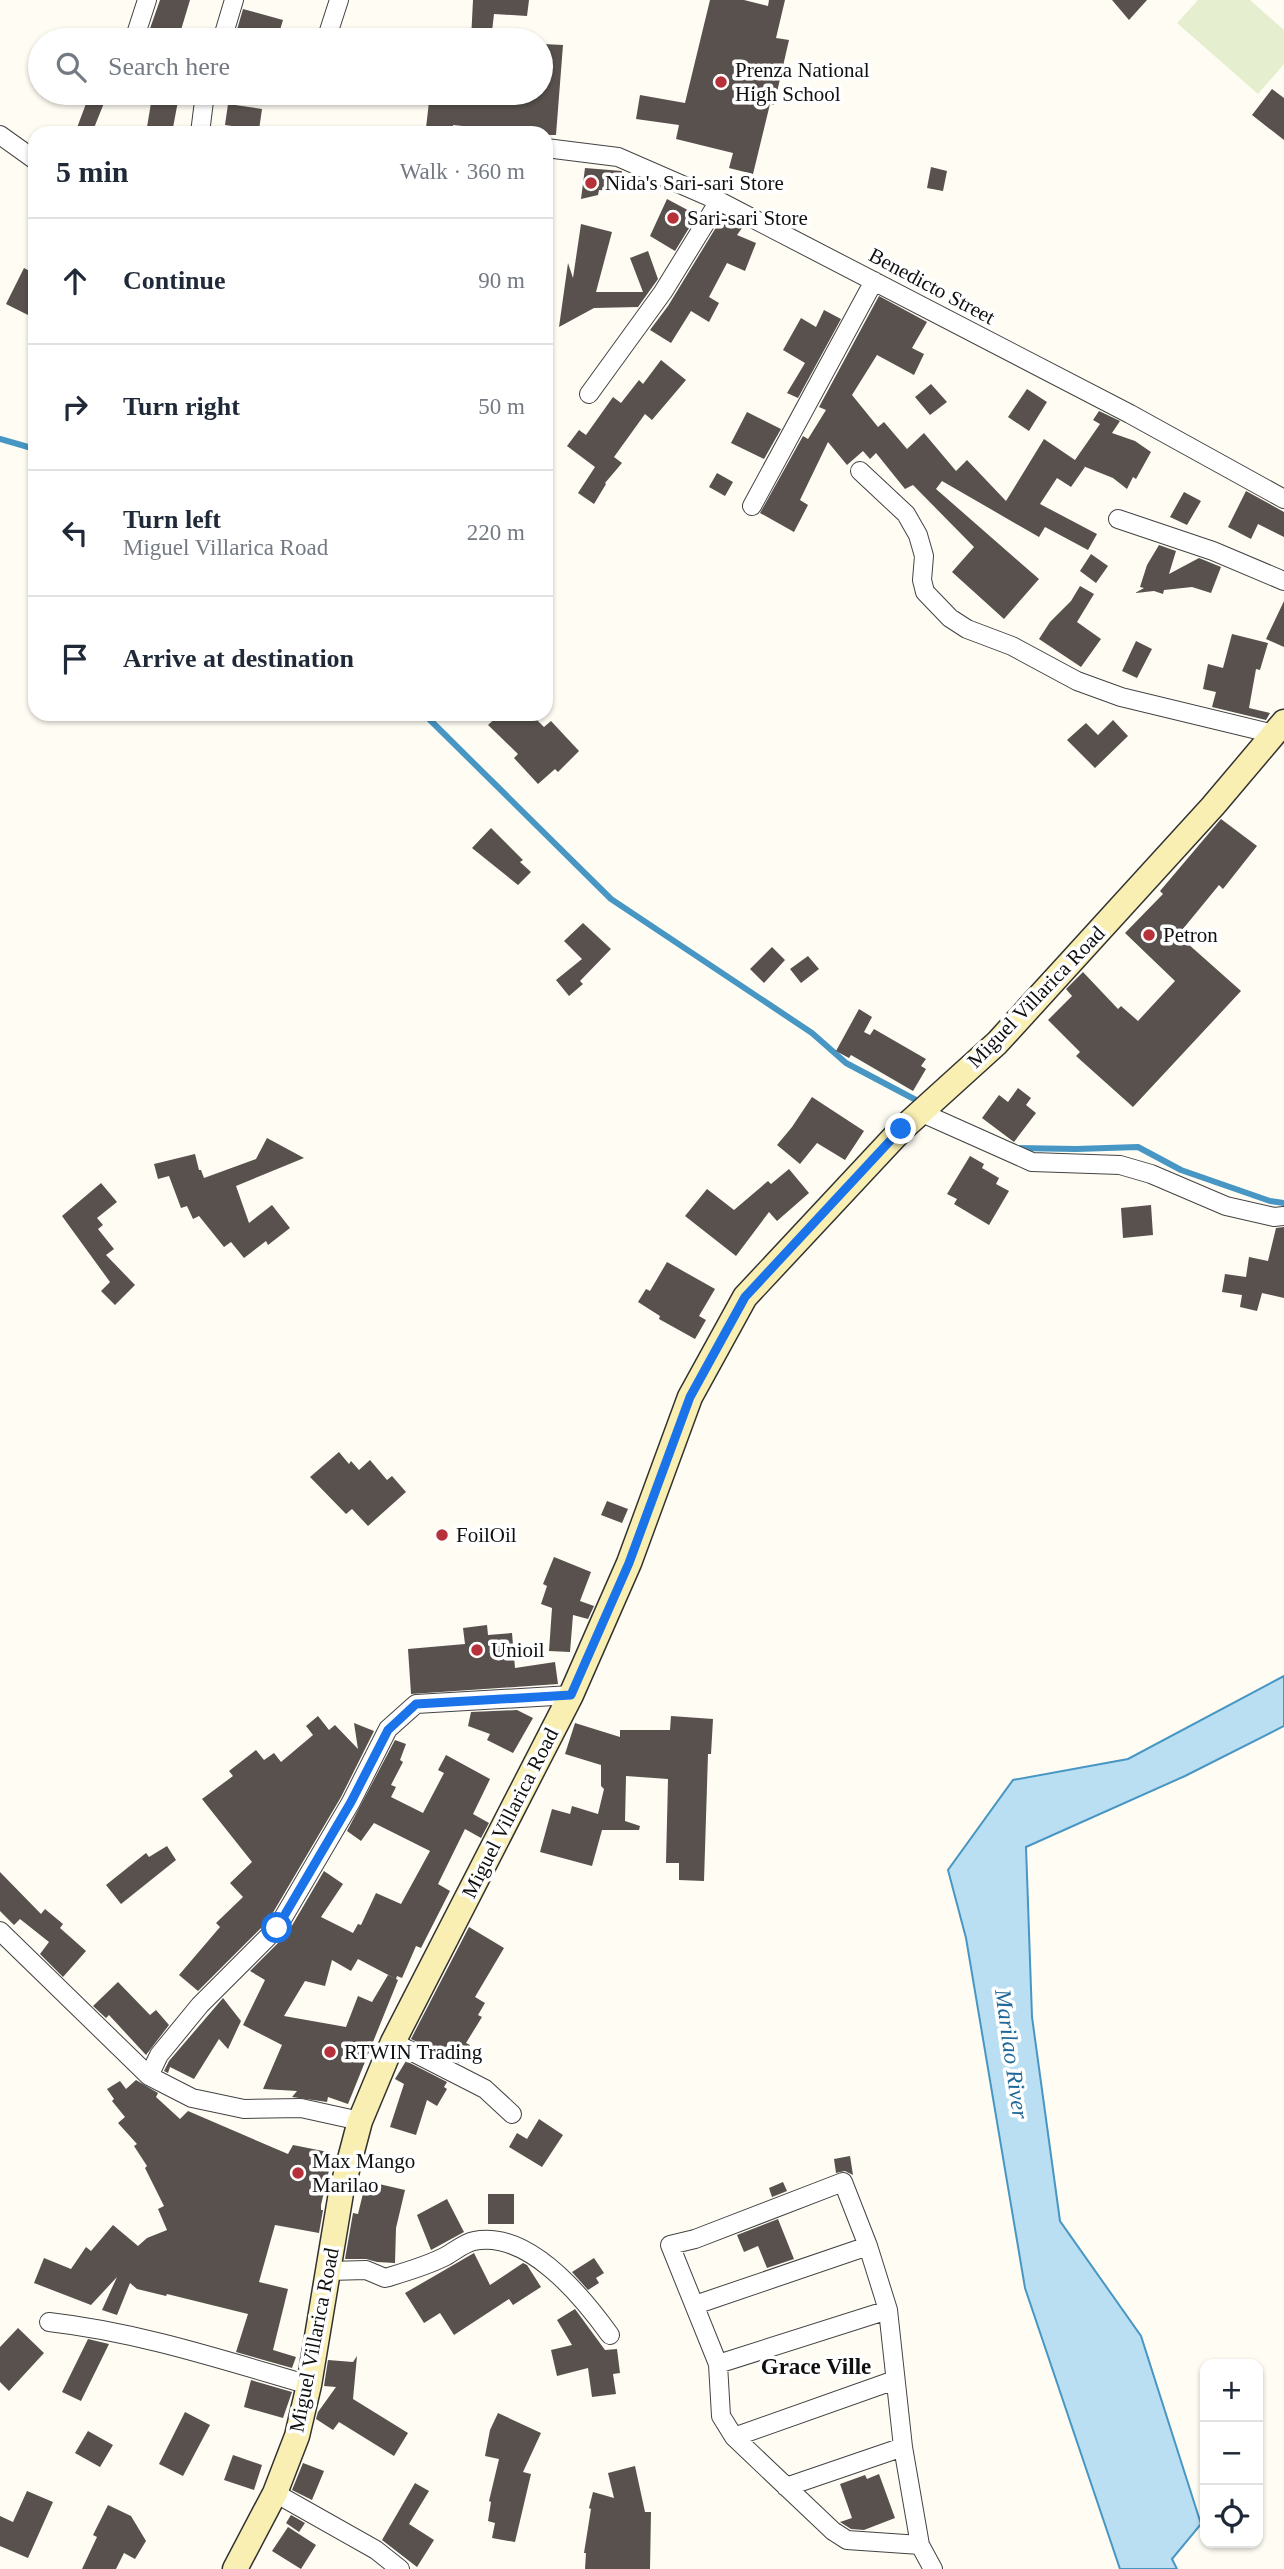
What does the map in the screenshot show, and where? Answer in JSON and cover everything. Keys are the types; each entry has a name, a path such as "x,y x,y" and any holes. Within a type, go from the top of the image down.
{"main road":[{"name":"Miguel Villarica Road","path":"235,2569 275,2493 297,2436 309,2385 341,2193 360,2121 393,2042 571,1695 629,1563 690,1397 745,1297 920,1112 998,1043 1138,890 1279,728"}],"street":[{"path":"138,28 147,0"},
{"path":"226,28 234,0"},
{"path":"330,28 339,0"},
{"path":"201,126 203,105"},
{"path":"0,135 28,155"},
{"name":"Benedicto Street","path":"553,149 618,157 719,201 1130,414 1284,499"},
{"path":"589,394 663,292 719,201"},
{"path":"752,506 874,281"},
{"path":"860,471 906,514 918,535 924,556 922,580 925,592 950,618 967,629 1012,646 1077,681 1121,697 1279,728"},
{"path":"1118,519 1213,551 1284,581"},
{"path":"920,1112 1032,1162 1120,1165 1151,1174 1226,1206 1274,1217 1284,1216"},
{"path":"149,2076 159,2055 200,2005 277,1928 338,1826 388,1730 397,1721 416,1704 571,1695"},
{"path":"0,1931 149,2076 192,2098 244,2109 301,2108 360,2121"},
{"path":"393,2042 485,2090 512,2114"},
{"path":"920,2545 847,2540 833,2531 734,2437 720,2416 718,2364 670,2245 695,2239 844,2182 888,2311 903,2447 920,2545 933,2569"},
{"path":"329,2272 366,2270 385,2278 444,2257 472,2241 490,2239 508,2243 531,2255 557,2274 577,2293 610,2334"},
{"path":"695,2305 868,2246"},
{"path":"718,2364 888,2311"},
{"path":"49,2322 100,2328 181,2347 309,2385"},
{"path":"734,2437 895,2380"},
{"path":"786,2487 903,2447"},
{"path":"275,2493 376,2550 400,2569"}],"green space":[{"path":"1198,0 1250,0 1284,30 1284,64 1258,94 1177,23"}],"water":[{"name":"Marilao River","path":"1284,1676 1284,1726 1185,1776 1026,1847 1032,2017 1060,2221 1141,2336 1200,2521 1200,2525 1172,2559 1177,2569 1120,2569 1025,2288 966,1938 948,1870 1013,1780 1128,1759"}],"building":[{"path":"160,0 190,0 182,28 150,28"},
{"path":"473,0 529,0 527,16 494,14 492,28 472,28"},
{"path":"710,0 744,0 768,6 769,0 785,0 776,38 789,40 774,105 770,104 753,174 729,168 733,153 676,139 679,125 636,119 640,95 685,103"},
{"path":"1112,0 1147,0 1129,20"},
{"path":"243,9 283,20 281,28 237,28"},
{"path":"553,44 563,45 556,135 553,135 553,126 426,126 429,105 553,105"},
{"path":"1272,89 1284,98 1284,140 1252,115"},
{"path":"86,105 103,105 95,126 78,126"},
{"path":"151,105 177,105 173,126 147,126"},
{"path":"228,105 262,109 260,126 225,125"},
{"path":"931,167 947,171 943,191 927,188"},
{"path":"585,168 622,171 620,192 599,190 598,195 581,199"},
{"path":"667,199 697,215 675,251 650,236"},
{"path":"723,216 742,228 737,235 756,243 745,271 727,263 709,297 719,303 709,322 691,311 671,343 650,330 668,306"},
{"path":"581,224 612,232 596,292 643,292 630,258 648,251 658,279 638,307 594,308 559,327 568,263 573,278"},
{"path":"24,268 28,270 28,315 6,304"},
{"path":"879,296 927,322 912,348 924,354 914,375 877,355 852,395 878,427 884,422 907,449 924,433 956,471 967,460 1006,501 1044,439 1075,460 1100,424 1093,420 1099,411 1120,421 1112,433 1135,441 1151,452 1136,479 1133,477 1127,489 1113,478 1083,466 1085,467 1071,487 1057,478 1040,504 1097,534 1088,550 1045,527 1039,537 942,481 936,489 1039,579 1004,619 952,572 974,547 913,485 905,489 876,453 870,459 863,451 847,465 828,442 800,500 808,505 794,532 760,513 803,436 808,439 826,410 819,407"},
{"path":"824,310 841,319 798,398 787,393 805,363 783,350 801,318 816,327"},
{"path":"661,360 686,380 652,420 645,414 614,457 622,463 605,483 594,504 578,493 595,467 567,446 579,430 586,435 613,397 621,403 639,380 643,384"},
{"path":"931,384 947,402 930,415 915,397"},
{"path":"1027,389 1047,402 1029,431 1008,417"},
{"path":"747,412 781,429 764,459 731,443"},
{"path":"717,473 733,482 725,496 709,487"},
{"path":"1246,491 1284,512 1284,537 1258,524 1251,539 1228,527"},
{"path":"1184,492 1201,501 1187,525 1170,517"},
{"path":"1159,545 1176,551 1169,574 1199,558 1221,567 1211,593 1192,587 1164,590 1163,594 1154,591 1135,593 1144,588 1140,587 1147,565"},
{"path":"1091,554 1108,566 1096,583 1080,571"},
{"path":"1080,586 1094,594 1077,622 1101,639 1081,667 1039,639"},
{"path":"1284,601 1284,647 1266,639"},
{"path":"1232,634 1268,643 1260,670 1256,669 1249,708 1270,713 1266,720 1212,707 1216,692 1203,689 1208,664 1223,668"},
{"path":"1136,641 1152,649 1137,678 1122,671"},
{"path":"1113,720 1128,736 1095,768 1067,740 1086,723 1098,735"},
{"path":"492,721 538,721 544,727 551,721 579,751 558,772 555,769 538,784 514,758 518,754 488,725"},
{"path":"1221,819 1257,846 1223,889 1219,885 1178,935 1241,991 1133,1107 1076,1056 1080,1052 1048,1020 1072,996 1066,989 1083,972 1118,1009 1121,1006 1138,1021 1175,981 1125,933 1163,894 1160,891"},
{"path":"491,828 523,860 520,862 531,872 518,885 472,848"},
{"path":"583,923 611,949 580,981 583,984 569,996 556,980 582,959 564,941"},
{"path":"772,947 785,960 764,983 750,969"},
{"path":"808,956 819,969 801,983 790,969"},
{"path":"859,1009 872,1017 864,1032 870,1035 874,1029 926,1059 921,1066 926,1069 913,1091 851,1055 849,1058 836,1051"},
{"path":"1018,1088 1031,1098 1026,1105 1036,1113 1014,1142 982,1118 999,1095 1008,1102"},
{"path":"812,1097 864,1131 845,1160 817,1143 800,1164 777,1145"},
{"path":"267,1138 304,1158 236,1186 249,1223 272,1205 290,1228 268,1245 266,1241 244,1258 231,1242 224,1247 199,1216 193,1219 187,1206 181,1208 169,1176 158,1179 154,1164 195,1154 204,1178 256,1159"},
{"path":"970,1156 984,1164 982,1168 999,1178 996,1184 1009,1191 989,1225 954,1204 957,1199 947,1194"},
{"path":"789,1169 809,1193 777,1221 769,1212 736,1256 685,1216 707,1189 734,1210 768,1181 771,1184"},
{"path":"101,1183 117,1202 97,1218 103,1225 98,1229 114,1249 106,1255 135,1285 115,1305 101,1291 110,1282 62,1216"},
{"path":"1151,1205 1153,1235 1123,1238 1121,1208"},
{"path":"1284,1227 1284,1298 1262,1293 1257,1311 1240,1307 1242,1295 1222,1292 1225,1274 1246,1277 1249,1257 1268,1261 1276,1228"},
{"path":"667,1262 715,1289 699,1316 706,1320 695,1339 659,1319 660,1316 638,1302 646,1289 650,1291"},
{"path":"339,1452 349,1464 351,1461 359,1470 370,1460 387,1480 392,1476 406,1492 368,1526 352,1509 346,1514 310,1477"},
{"path":"607,1501 628,1509 622,1523 601,1515"},
{"path":"554,1557 591,1572 580,1601 594,1606 588,1619 573,1615 570,1652 549,1651 552,1608 541,1604 547,1586 543,1584"},
{"path":"487,1625 488,1635 512,1633 515,1668 555,1662 558,1684 411,1694 408,1649 465,1644 463,1628"},
{"path":"517,1710 533,1718 513,1753 487,1740 490,1734 468,1726 471,1712"},
{"path":"318,1716 329,1730 335,1725 358,1749 354,1723 374,1731 341,1797 268,1921 198,1991 179,1975 220,1927 216,1923 243,1897 230,1883 252,1862 202,1799 233,1776 229,1771 256,1750 264,1760 274,1753 281,1762 313,1735 306,1726"},
{"path":"671,1716 713,1719 711,1754 708,1754 704,1881 679,1880 679,1863 666,1863 668,1779 626,1776 625,1821 640,1826 639,1830 602,1830 592,1866 540,1852 552,1809 570,1814 572,1806 598,1814 604,1789 601,1786 601,1765 565,1754 575,1723 620,1737 620,1730 670,1730"},
{"path":"395,1740 406,1744 400,1760 403,1762 391,1785 396,1787 391,1797 423,1813 444,1773 438,1770 446,1755 490,1779 473,1814 489,1823 481,1838 465,1829 438,1884 450,1891 421,1948 416,1946 402,1978 397,1976 398,1980 348,2104 328,2097 327,2102 292,2097 297,2091 263,2089 282,2045 243,2025 265,1980 250,1971 287,1934 324,1871 343,1884 321,1917 353,1933 358,1924 361,1925 376,1893 401,1904 430,1851 374,1823 361,1841 347,1831","holes":["358,1959 396,1979 388,1975 372,2002 358,1996 346,2027 284,2016 305,1981 325,1986 332,1960 351,1971"]},
{"path":"167,1846 176,1860 121,1904 106,1885 146,1853 149,1857"},
{"path":"0,1872 41,1914 45,1909 63,1924 60,1928 86,1951 63,1977 40,1954 49,1942 20,1919 14,1925 0,1911"},
{"path":"469,1927 504,1948 475,1997 485,2003 478,2015 482,2017 466,2043 470,2045 459,2063 411,2039"},
{"path":"118,1982 150,2015 156,2010 169,2025 146,2055 109,2015 106,2018 93,2006"},
{"path":"223,1998 241,2021 228,2049 219,2039 194,2079 170,2067 168,2073 164,2071 169,2061"},
{"path":"406,2061 447,2082 444,2087 447,2089 437,2106 427,2100 416,2135 390,2127 404,2084 395,2079"},
{"path":"136,2080 158,2093 156,2097 180,2119 188,2111 288,2154 293,2145 333,2153 321,2205 323,2210 319,2233 275,2225 259,2282 288,2289 273,2350 296,2357 292,2368 236,2352 248,2314 137,2289 130,2283 117,2315 102,2310 117,2277 91,2305 34,2283 44,2258 71,2269 86,2247 91,2251 113,2225 138,2246 147,2238 167,2230 158,2209 164,2206 145,2168 147,2166 134,2146 137,2144 118,2123 125,2117 112,2101 114,2099 107,2089 120,2081 126,2089"},
{"path":"539,2119 563,2135 542,2167 509,2147 517,2133 527,2139"},
{"path":"850,2156 853,2175 845,2171 836,2173 834,2159"},
{"path":"366,2181 405,2190 396,2228 395,2263 345,2259 353,2213 358,2214"},
{"path":"783,2182 787,2191 772,2197 769,2188"},
{"path":"488,2194 514,2194 514,2224 488,2224"},
{"path":"447,2199 464,2232 431,2250 417,2215"},
{"path":"778,2219 794,2259 767,2268 758,2246 744,2252 737,2235"},
{"path":"474,2253 490,2285 523,2263 541,2287 513,2305 509,2299 454,2335 440,2313 424,2323 405,2293"},
{"path":"594,2258 604,2273 596,2278 599,2283 588,2290 572,2272"},
{"path":"575,2309 605,2350 617,2349 620,2373 613,2374 616,2394 592,2397 588,2368 557,2376 551,2350 572,2345 557,2320"},
{"path":"18,2328 44,2353 9,2391 0,2382 0,2347"},
{"path":"88,2339 109,2344 81,2401 62,2392"},
{"path":"357,2356 353,2399 408,2433 394,2456 339,2422 333,2430 316,2419 336,2387 324,2386 328,2360 353,2362"},
{"path":"251,2380 292,2392 283,2418 244,2407"},
{"path":"185,2412 210,2425 183,2476 159,2464"},
{"path":"498,2413 541,2433 523,2472 531,2474 515,2542 492,2538 495,2523 488,2521 489,2501 499,2459 485,2456 490,2430"},
{"path":"88,2431 113,2445 100,2467 75,2453"},
{"path":"233,2455 262,2465 254,2490 224,2480"},
{"path":"303,2463 324,2471 312,2500 292,2490"},
{"path":"635,2466 645,2512 651,2512 650,2569 585,2569 584,2553 593,2492 614,2498 608,2473"},
{"path":"879,2474 895,2518 864,2530 851,2529 840,2522 852,2518 840,2484 865,2475 867,2479"},
{"path":"415,2483 429,2491 409,2524 434,2540 417,2567 382,2540"},
{"path":"27,2491 53,2502 28,2558 0,2546 0,2516 13,2522"},
{"path":"108,2505 131,2516 146,2541 135,2559 124,2553 116,2569 82,2569 97,2537 93,2535"},
{"path":"291,2515 305,2523 299,2532 286,2523"},
{"path":"288,2527 316,2545 301,2569 272,2551"}],"waterway":[{"path":"0,439 28,447"},
{"path":"431,721 611,899 812,1033 846,1063 916,1100"},
{"path":"1014,1148 1138,1147 1181,1170 1270,1201 1284,1203"}],"place":[{"name":"Prenza National High School","path":"721,82"},
{"name":"Nida's Sari-sari Store","path":"591,183"},
{"name":"Sari-sari Store","path":"673,218"},
{"name":"Petron","path":"1149,935"},
{"name":"FoilOil","path":"442,1535"},
{"name":"Unioil","path":"477,1650"},
{"name":"RTWIN Trading","path":"330,2052"},
{"name":"Max Mango Marilao","path":"298,2173"}],"district":[{"name":"Grace Ville","path":"816,2366"}],"route":[{"path":"277,1928 351,1802 388,1730 416,1704 571,1695 629,1563 690,1397 745,1297 901,1129"}]}
